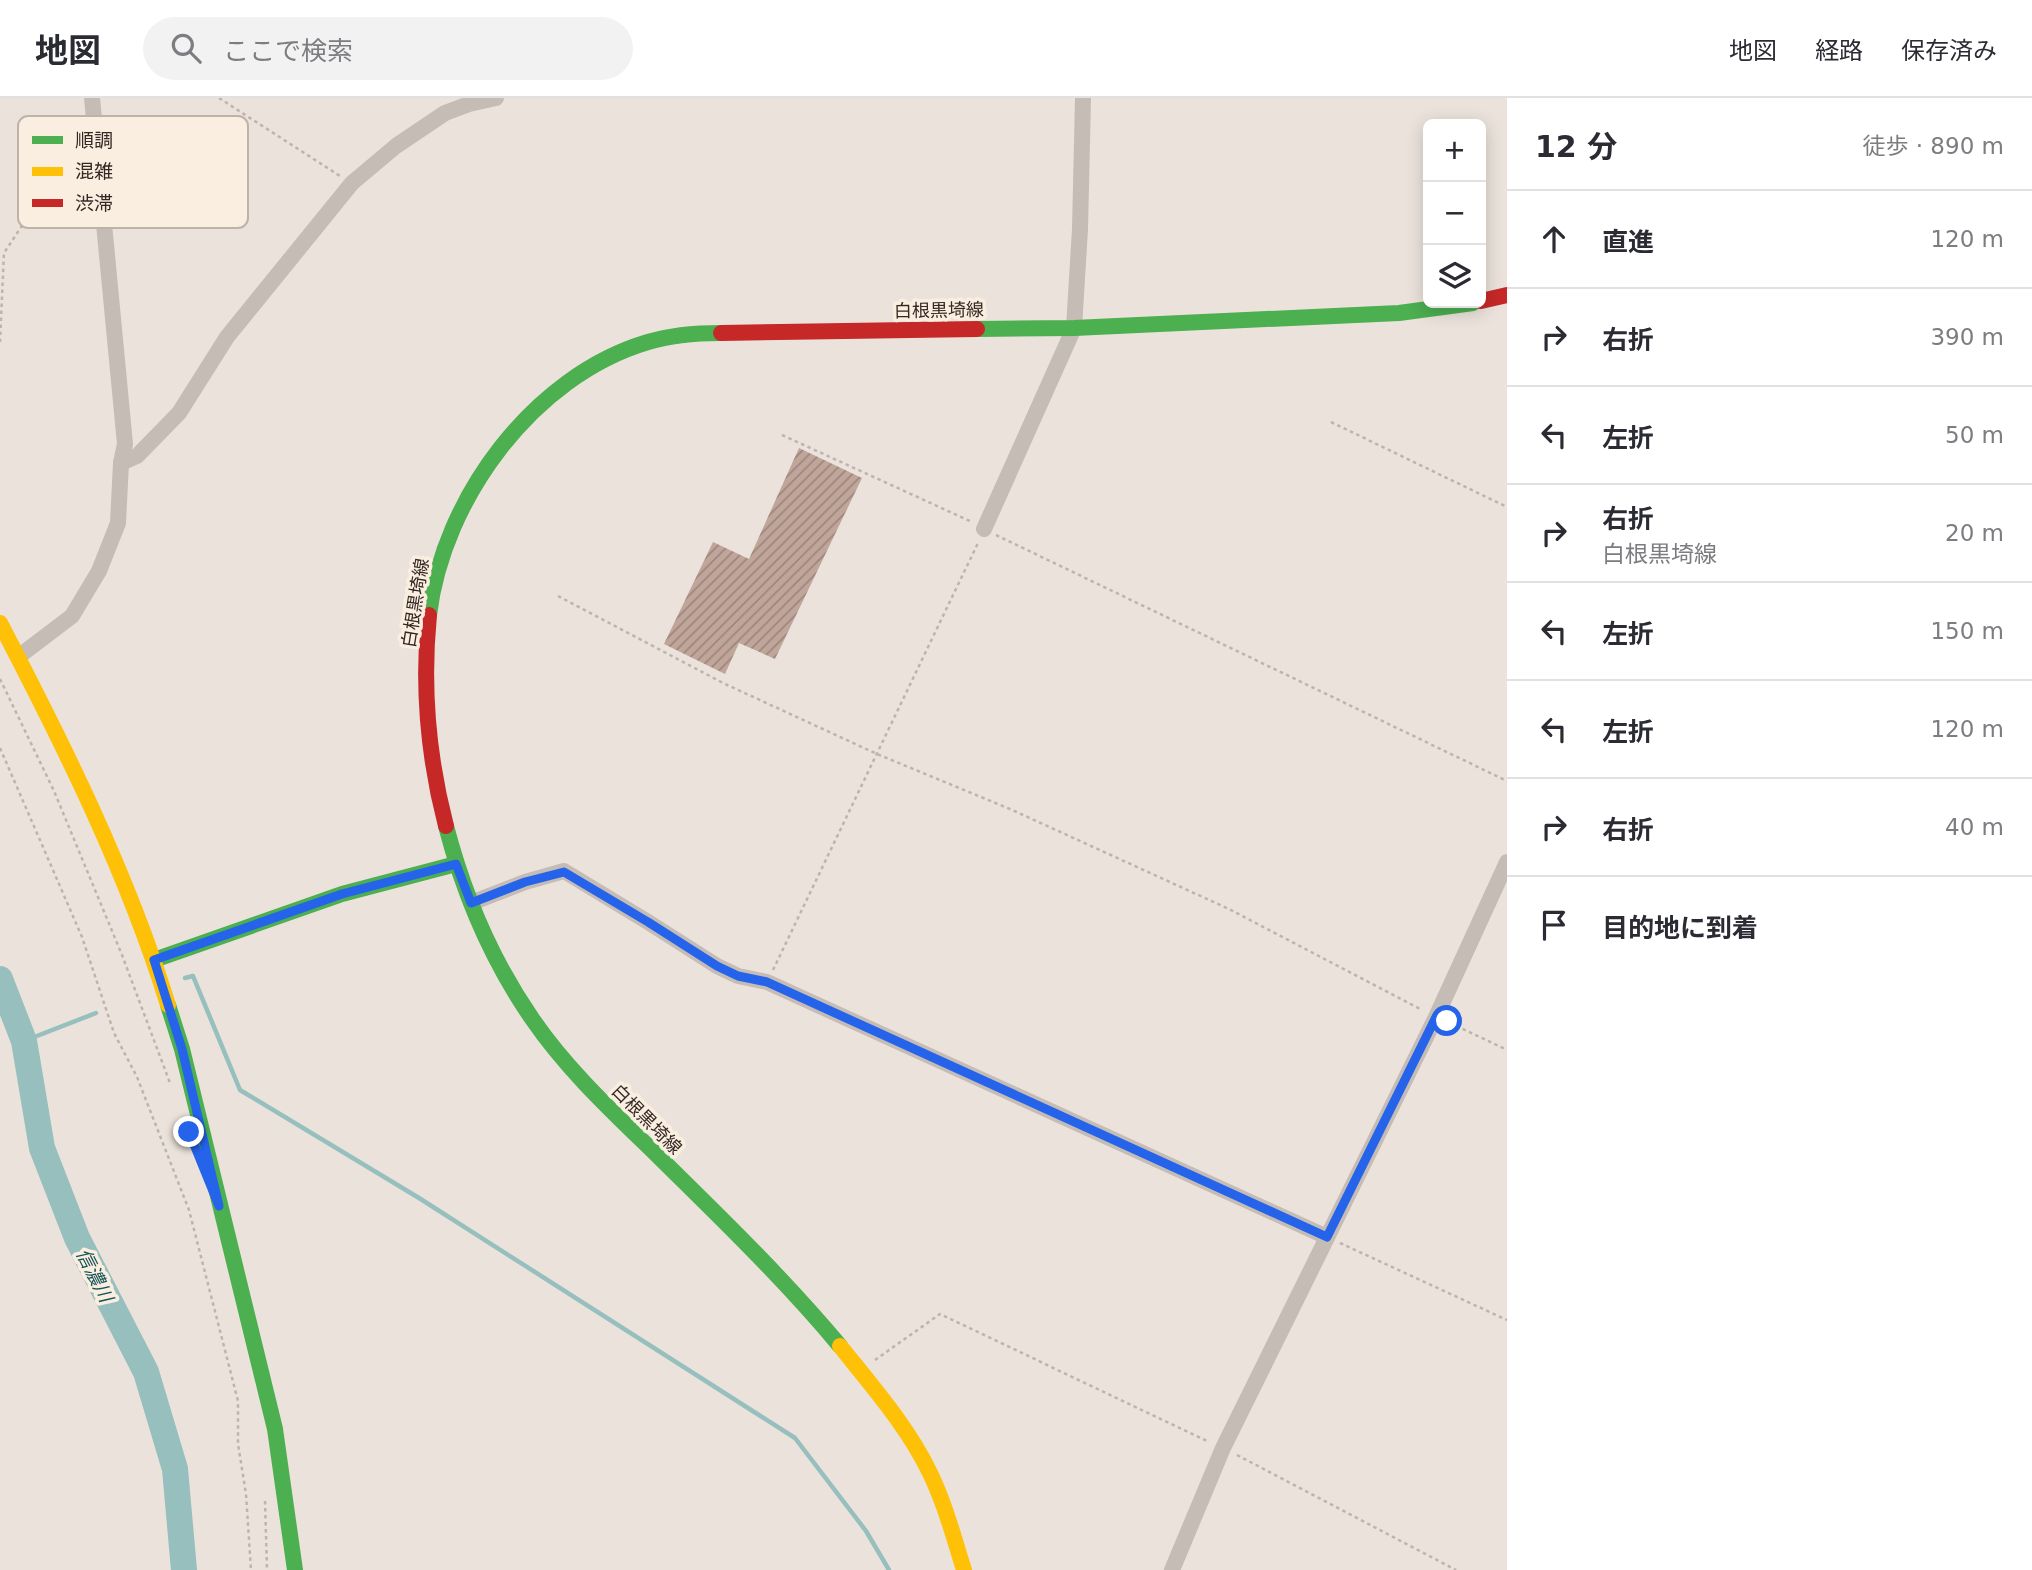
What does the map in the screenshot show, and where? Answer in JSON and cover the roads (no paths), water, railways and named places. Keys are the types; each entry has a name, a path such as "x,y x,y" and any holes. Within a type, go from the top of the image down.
{"main road":[{"path":"1486,300 1507,295"},
{"name":"白根黒埼線","path":"964,1570 938,1491 921,1455 861,1370 811,1312 566,1062 534,1021 490,947 456,864 431,758 425,669 435,579 445,544 482,472 505,441 534,411 567,384 602,361 637,346 673,336 708,332 1074,328 1399,313 1436,308"},
{"path":"0,623 102,830 154,960 182,1049 275,1429 295,1570"},
{"path":"154,960 342,894 456,864"}],"street":[{"path":"92,98 94,116"},
{"path":"121,463 137,456 179,413 227,337 352,183 396,146 445,113 496,98"},
{"path":"984,529 1074,328 1080,229 1083,98"},
{"path":"18,657 72,616 99,571 118,523 121,463 125,444 105,228"},
{"path":"1172,1570 1223,1448 1436,1017 1507,862"},
{"path":"471,903 525,882 564,872 717,966 738,976 767,982 1327,1237"}],"waterway":[{"path":"185,978 193,976 240,1090 419,1198 795,1438 866,1531 889,1570"},
{"name":"信濃川","path":"0,979 24,1041 42,1148 77,1238 146,1372 175,1469 184,1570"},
{"path":"24,1041 96,1013"}]}
